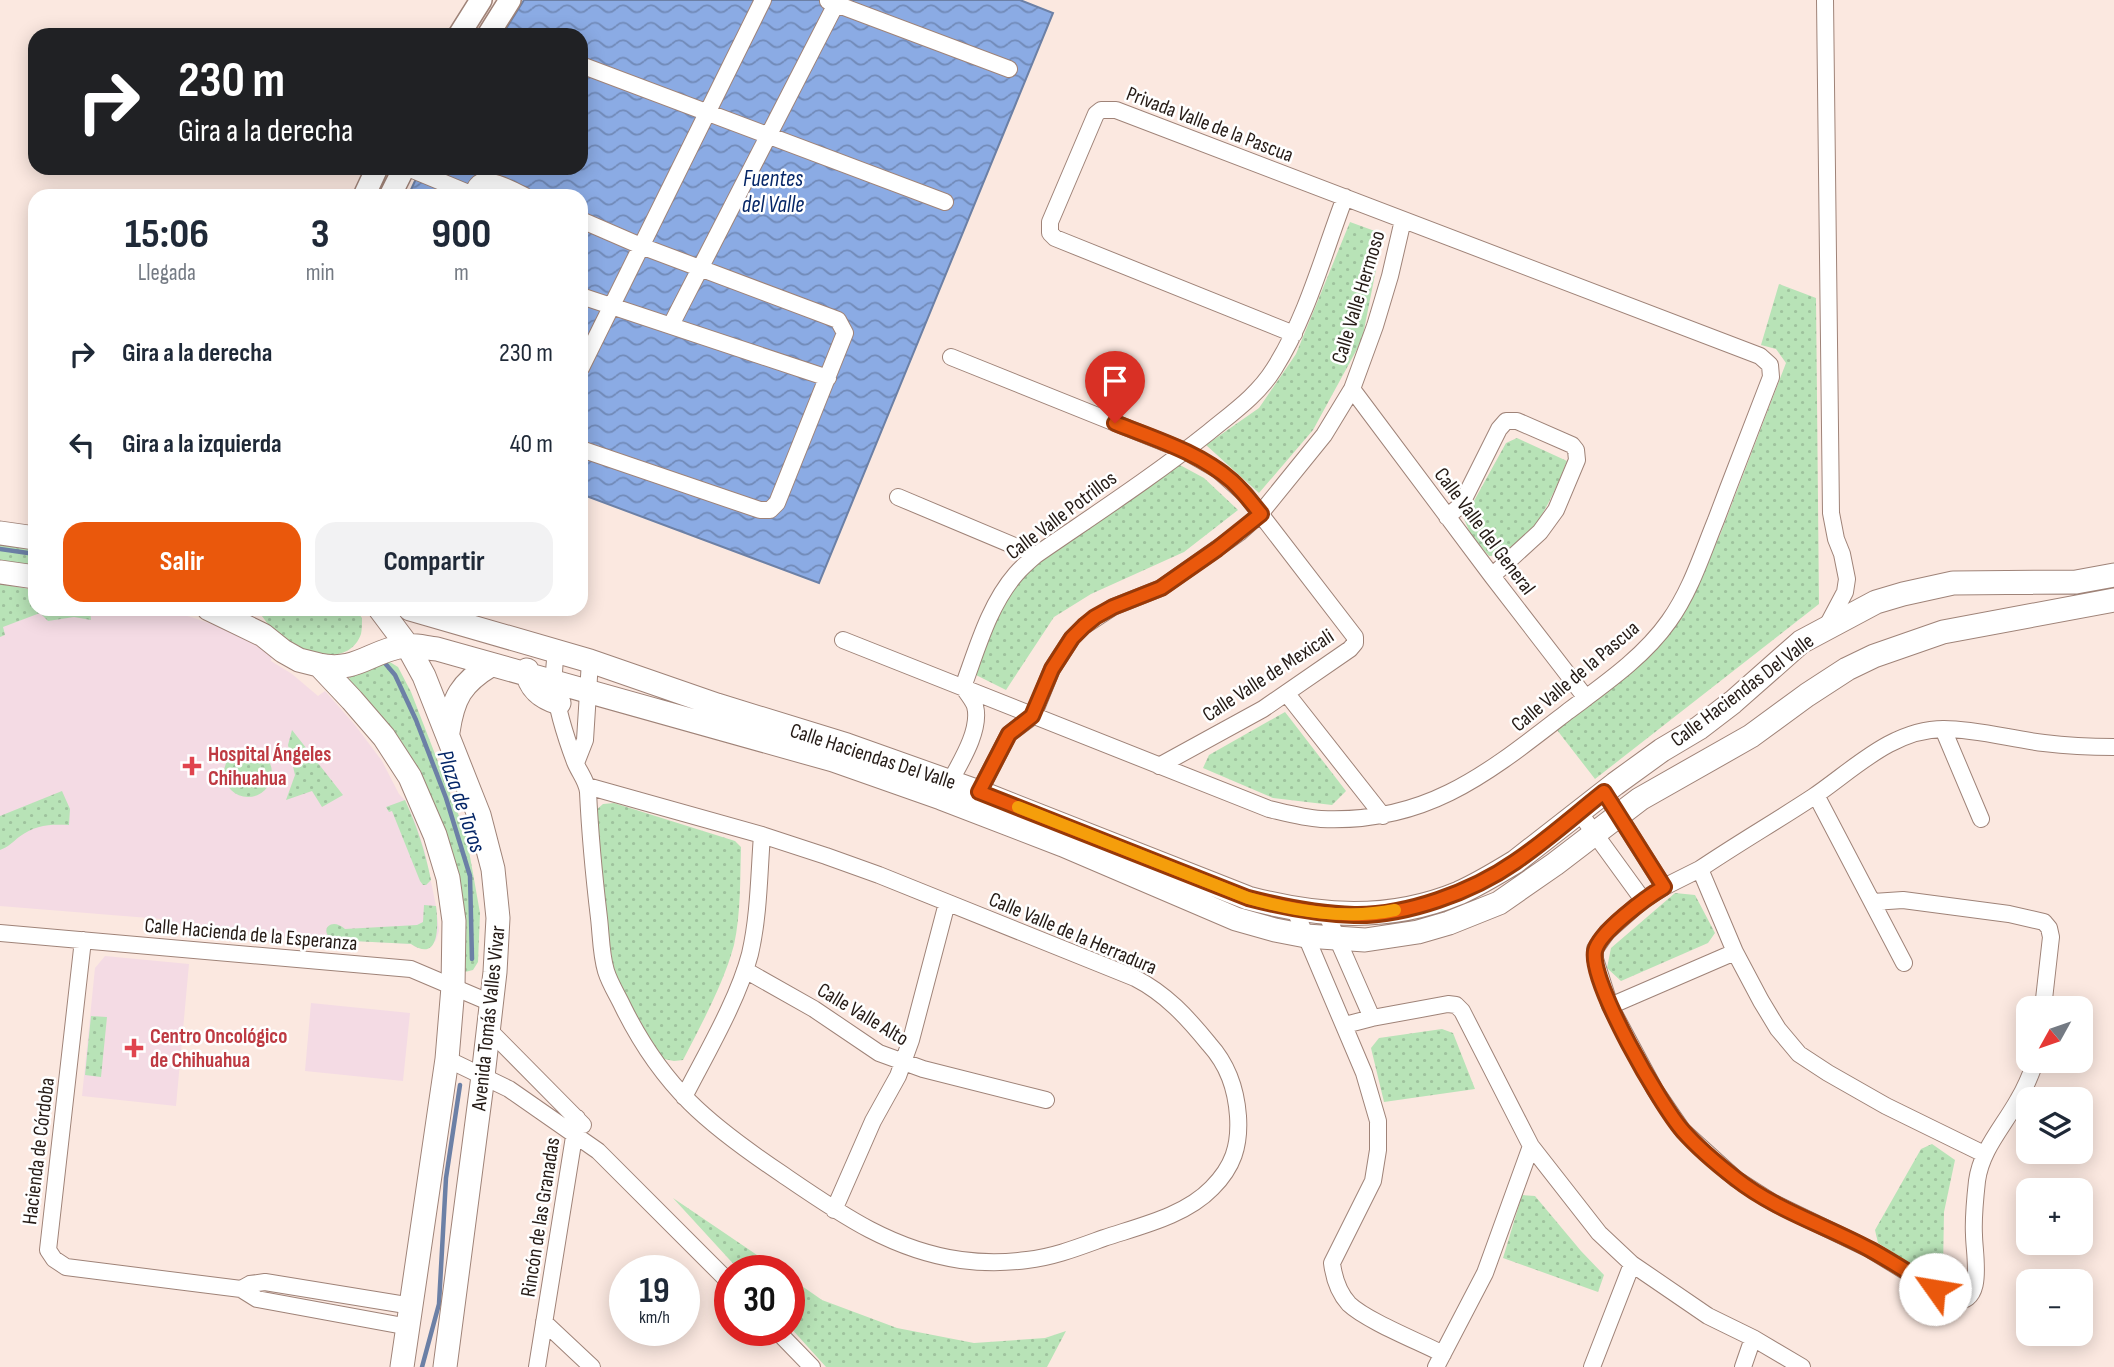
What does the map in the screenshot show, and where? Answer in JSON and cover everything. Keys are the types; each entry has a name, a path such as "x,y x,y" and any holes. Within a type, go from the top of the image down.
{"main road":[{"path":"0,533 28,537"},
{"path":"0,572 28,576"},
{"name":"Calle Haciendas Del Valle","path":"435,616 590,661 717,705 846,745 974,801 1248,898 1294,908 1356,915 1383,912 1456,894 1515,862 1604,792 1733,702 1801,642 1876,602 1953,583 2076,582 2114,575"},
{"name":"Calle Haciendas Del Valle","path":"974,801 1062,845 1236,919 1275,930 1338,939 1365,940 1418,932 1471,916 1499,902 1528,884 1640,799 1751,736 1807,695 1847,669 1874,656 1943,632 2114,600"},
{"path":"224,616 263,635"},
{"path":"251,616 263,635"},
{"name":"Avenida Tomás Valles Vivar","path":"385,616 407,645 424,676 480,815 493,869 498,918 483,1076 445,1367"},
{"name":"Avenida Tomás Valles Vivar","path":"263,635 299,660 319,664 384,737 410,777 422,802 435,835 450,890 454,922 453,987 447,1059 402,1367"},
{"path":"527,642 528,675"},
{"name":"Calle Haciendas Del Valle","path":"407,645 437,649 528,675 556,693 803,750 945,789"},
{"path":"319,664 332,668 346,667 383,650 407,645"},
{"path":"447,732 457,695 467,682 491,665"}],"street":[{"path":"463,28 481,0"},
{"path":"492,28 510,0"},
{"path":"588,354 763,0"},
{"path":"1825,0 1831,513 1847,579 1845,592 1827,626"},
{"path":"671,325 768,135 831,2 1009,69"},
{"path":"588,68 945,202"},
{"name":"Privada Valle de la Pascua","path":"1294,334 1055,238 1050,233 1050,222 1093,119 1101,110 1116,110 1403,220"},
{"path":"422,175 456,189"},
{"path":"475,189 483,181 508,189"},
{"name":"Calle Valle Potrillos","path":"963,687 989,621 1004,590 1017,572 1036,555 1185,451 1240,407 1272,371 1294,334 1345,197"},
{"name":"Calle Valle Hermoso","path":"974,801 1009,734 1032,716 1052,669 1072,638 1095,617 1161,588 1261,514 1324,435 1352,389 1375,326 1403,220"},
{"name":"Calle Valle de la Pascua","path":"1032,716 1250,802 1294,815 1319,819 1383,816 1436,800 1480,777 1636,657 1669,622 1691,582 1771,377 1770,365 1760,356 1403,220"},
{"path":"588,223 641,246 838,320 844,329 845,337 776,503 770,510 760,510 588,451"},
{"path":"588,299 828,379"},
{"name":"Calle Valle de Mexicali","path":"951,357 1185,451 1218,470 1233,482 1261,514 1355,637 1355,643 1350,649 1287,694 1159,766"},
{"name":"Calle Valle del General","path":"1352,389 1586,698"},
{"path":"1447,517 1461,505 1499,429 1506,421 1517,421 1572,445 1576,450 1577,460 1556,510 1540,532 1492,576"},
{"path":"898,497 1036,555"},
{"path":"843,640 1032,716"},
{"name":"Calle Valle de la Herradura","path":"556,651 556,693 576,763 587,786 589,830 606,971 640,1039 654,1060 684,1097 734,1141 834,1210 869,1230 912,1249 981,1262 1029,1260 1056,1254 1151,1223 1190,1205 1210,1191 1234,1159 1239,1127 1237,1096 1227,1068 1193,1024 1152,987 880,875 762,835 587,786"},
{"path":"576,763 585,740 590,661"},
{"path":"945,789 972,740 976,718 975,705 963,687"},
{"path":"1287,694 1383,816"},
{"path":"2030,1073 2018,1100 1984,1154 1977,1179 1973,1234 1976,1276 1974,1289 1960,1302 1952,1300 1871,1250 1772,1202 1736,1179 1683,1131 1655,1090 1610,1006 1595,959 1595,949 1607,932 1643,900 1700,869 1816,795 1865,758 1909,734 1943,729 2045,743 2114,747"},
{"path":"1943,729 1981,819"},
{"path":"1604,792 1664,887"},
{"path":"1816,795 1904,963"},
{"path":"1579,812 1643,900"},
{"path":"684,1097 745,970 753,939 762,835"},
{"path":"1700,869 1735,952 1778,1029 1799,1054 1886,1106 1984,1154"},
{"path":"1872,902 1903,900 2009,914 2044,922 2049,928 2050,937 2044,996"},
{"path":"834,1210 873,1121 898,1076 911,1040 947,903"},
{"path":"1294,908 1364,1073 1378,1121 1378,1150 1373,1181 1332,1264 1334,1278 1351,1305 1440,1360 1485,1273 1531,1146"},
{"path":"1326,913 1372,1018"},
{"name":"Calle Hacienda de la Esperanza","path":"0,933 411,969 491,1003"},
{"name":"Hacienda de Córdoba","path":"83,940 48,1250 54,1259 66,1267 241,1289 250,1284 265,1282 411,1317"},
{"path":"1610,1006 1735,952"},
{"name":"Calle Valle Alto","path":"745,970 814,1009 879,1053 902,1062 1046,1100"},
{"path":"1345,1025 1448,1004 1456,1005 1462,1011 1531,1146 1599,1233 1632,1264 1709,1316 1802,1367"},
{"path":"488,1029 537,1078 576,1126"},
{"path":"447,1059 589,1134 598,1151 714,1267"},
{"path":"521,1097 537,1078"},
{"name":"Rincón de las Granadas","path":"537,1367 576,1126"},
{"path":"1592,1367 1632,1264"},
{"name":"Rincón de las Granadas","path":"544,1322 592,1367"},
{"path":"1742,1367 1753,1338"},
{"path":"792,1346 812,1367"}],"shaded area":[{"name":"Hospital Ángeles Chihuahua","path":"0,584 28,589 28,616 191,617 229,630 273,651 271,661 292,674 318,696 325,691 382,761 399,794 405,800 425,852 439,931 431,946 418,948 411,944 209,933 209,926 164,923 161,919 0,906"},
{"name":"Centro Oncológico de Chihuahua","path":"105,956 189,964 176,1106 82,1096 95,968"},
{"path":"311,1003 410,1013 403,1081 305,1071"}],"green space":[{"path":"1350,222 1383,234 1362,340 1313,430 1259,493 1206,445 1259,408 1296,354"},
{"path":"1779,284 1816,298 1819,604 1595,779 1557,730 1648,652 1687,605 1720,535 1786,363 1776,349 1761,345"},
{"path":"1517,438 1567,461 1547,505 1528,535 1503,553 1489,556 1471,535 1464,519 1506,443"},
{"path":"1178,464 1204,478 1238,510 1184,552 1091,594 1054,617 1006,690 970,672 1002,596 1034,561"},
{"path":"0,544 28,548 28,565 0,561"},
{"path":"0,584 28,589 28,616 32,616 3,627 5,635 0,637"},
{"path":"43,616 91,616 91,620 74,617 48,621"},
{"path":"262,616 362,618 361,634 355,644 347,651 326,655 304,651 294,646 281,638"},
{"path":"385,659 398,667 411,692 466,834 480,913 478,962 473,970 465,972 459,967 452,880 348,683 351,672"},
{"path":"1285,712 1346,791 1332,805 1273,798 1203,768 1209,755"},
{"path":"292,730 343,795 322,807 312,791 286,800 295,775 288,745"},
{"path":"248,749 265,756 272,773 265,790 248,797 231,790 224,773 231,756"},
{"path":"62,791 70,809 69,825 37,828 0,850 0,816"},
{"path":"405,800 426,859 431,880 426,885 420,881 392,811 389,812 386,807"},
{"path":"614,803 735,841 741,847 739,908 734,945 718,989 683,1060 659,1058 642,1033 614,971 595,811 603,804"},
{"path":"1675,893 1695,895 1715,933 1708,943 1621,981 1607,968 1611,948"},
{"path":"424,905 436,906 437,913 436,939 428,949 411,944 333,940 327,933 331,924 345,929 417,925 423,922"},
{"path":"91,1016 107,1017 101,1077 85,1075"},
{"path":"1442,1029 1453,1033 1475,1089 1384,1102 1371,1048 1379,1038"},
{"path":"1932,1144 1955,1160 1944,1212 1943,1269 1930,1276 1878,1243 1875,1230 1921,1149"},
{"path":"1522,1195 1535,1196 1604,1275 1598,1292 1503,1258"},
{"path":"673,1198 757,1255 725,1255"},
{"path":"805,1288 822,1300 897,1328 974,1343 1045,1338 1066,1331 1047,1367 826,1367 805,1344"}],"water":[{"name":"Fuentes del Valle","path":"524,0 1020,0 1053,13 819,583 588,497 588,189 411,189 418,175 588,175 588,28 506,28"}],"waterway":[{"name":"Plaza de Toros","path":"0,549 28,553"},
{"name":"Plaza de Toros","path":"384,662 395,675 416,720 446,798 470,876 472,959"},
{"name":"Plaza de Toros","path":"422,1367 439,1304 446,1178 460,1085"}],"slow traffic":[{"path":"1018,807 1248,898 1323,913 1356,915 1395,910"}],"place":[{"name":"Hospital Ángeles Chihuahua","path":"192,766"},
{"name":"Centro Oncológico de Chihuahua","path":"134,1048"}],"route":[{"path":"1115,423 1185,451 1218,470 1233,482 1261,514 1239,533 1161,588 1113,607 1084,626 1072,638 1052,669 1032,716 1009,734 979,792 1248,898 1278,906 1356,915 1425,903 1478,884 1515,862 1604,792 1664,887 1643,900 1607,932 1595,949 1595,959 1610,1006 1655,1090 1683,1131 1736,1179 1772,1202 1871,1250 1935,1289"}]}
